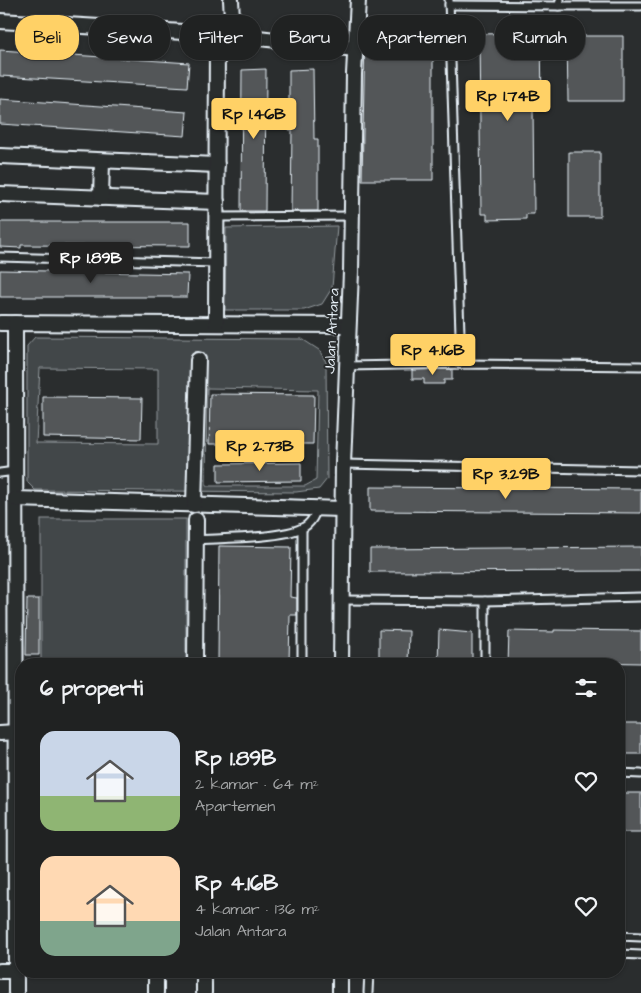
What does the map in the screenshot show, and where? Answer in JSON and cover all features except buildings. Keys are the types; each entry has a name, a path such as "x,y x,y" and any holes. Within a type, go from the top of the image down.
{"street":[{"path":"231,0 232,15"},
{"name":"Jalan Antara","path":"341,658 343,464 352,216 354,49 358,0"},
{"path":"0,21 180,32"},
{"path":"261,38 354,49"},
{"path":"216,324 217,60"},
{"path":"0,156 217,165"},
{"path":"101,198 102,161"},
{"path":"0,194 217,202"},
{"path":"0,323 348,325"},
{"path":"15,323 16,658"},
{"path":"194,505 198,360"},
{"path":"15,499 342,509"},
{"path":"194,658 194,540 196,520"},
{"path":"0,733 15,732"},
{"path":"0,971 15,971"},
{"path":"16,978 16,993"},
{"path":"156,978 156,993"},
{"path":"204,978 204,993"},
{"path":"340,978 340,993"}],"lane":[{"path":"461,364 449,2 641,6"},
{"path":"217,217 352,216"},
{"path":"0,258 216,263"},
{"path":"346,366 461,364 641,366"},
{"path":"343,464 641,470"},
{"path":"0,473 15,471"},
{"path":"194,540 286,534 302,528 314,518 317,508"},
{"path":"302,528 302,658"},
{"path":"342,600 485,601 641,597"},
{"path":"485,601 485,658"},
{"path":"625,773 641,774"},
{"path":"625,936 641,937"},
{"path":"625,954 641,955"},
{"path":"368,993 369,978"}],"shaded area":[{"path":"337,226 332,288 322,304 304,310 225,310 226,228"},
{"path":"35,337 302,339 319,350 326,362 327,479 319,489 296,492 35,490 27,482 27,346","holes":["40,368 158,369 158,444 36,443","207,388 318,390 316,480 305,486 206,486"]},
{"path":"41,519 186,519 186,658 41,658"}]}
